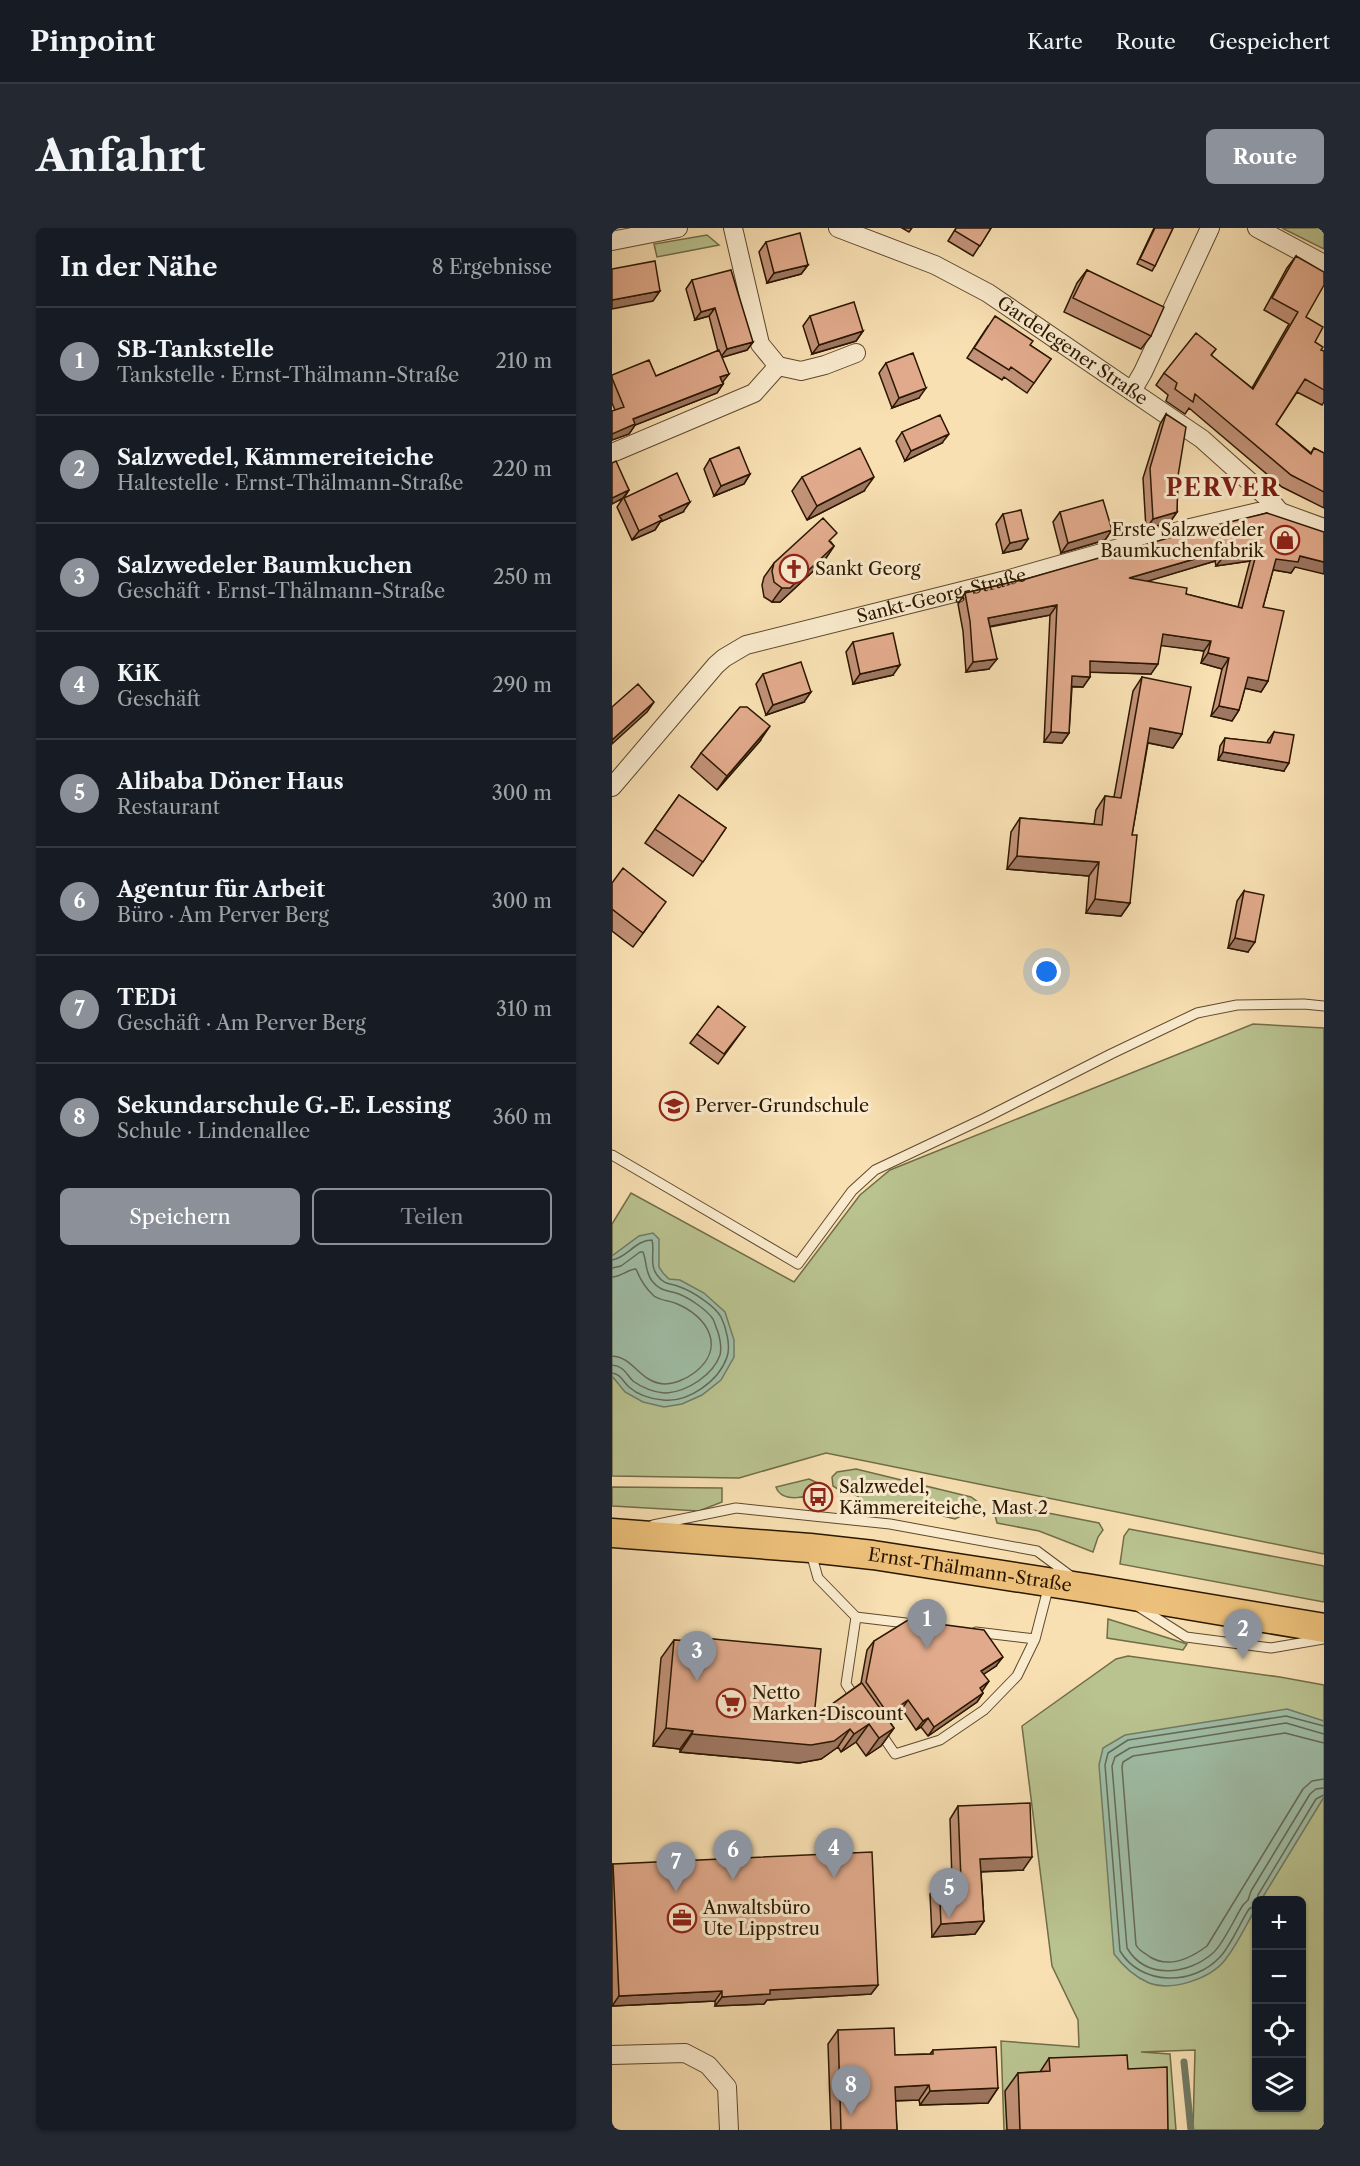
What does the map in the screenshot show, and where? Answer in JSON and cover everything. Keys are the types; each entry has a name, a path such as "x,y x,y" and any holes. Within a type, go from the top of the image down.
{"main road":[{"name":"Ernst-Thälmann-Straße","path":"614,1533 810,1548 873,1556 1086,1588 1324,1629"}],"street":[{"path":"612,241 678,228"},
{"path":"733,228 760,344 778,366 801,371 856,353"},
{"name":"Gardelegener Straße","path":"838,228 935,266 962,279 1017,312 1202,439 1270,500 1280,512"},
{"path":"1132,391 1210,228"},
{"path":"1257,228 1324,264"},
{"path":"612,453 754,393 778,366"},
{"name":"Sankt-Georg-Straße","path":"612,787 716,665 746,645 1006,580 1186,528 1258,512 1280,512 1324,528"},
{"path":"612,2055 685,2053 708,2065 727,2087 729,2130"}],"lane":[{"path":"612,1155 798,1264 852,1191 875,1170 985,1118 1111,1054 1207,1010 1237,1005 1324,1006"},
{"path":"614,1533 736,1508 890,1524 1037,1551 1086,1588"},
{"path":"810,1548 818,1578 856,1617 923,1625"},
{"path":"877,1728 895,1754 940,1740 984,1710 1017,1676 1035,1639 1050,1583"},
{"path":"1120,1594 1186,1637 1271,1648 1324,1639"},
{"path":"856,1617 846,1684 864,1711"},
{"path":"968,1631 1035,1639"}],"shaded area":[{"path":"1282,228 1324,228 1324,249"},
{"path":"707,235 719,245 657,257 654,244"},
{"path":"1253,1024 1324,1028 1324,1554 826,1453 739,1478 612,1476 612,1224 631,1193 794,1282 860,1195 890,1170"},
{"path":"856,1469 971,1497 983,1508 975,1516 963,1515 955,1519 892,1503 874,1507 858,1503 858,1496 833,1486 832,1477 837,1472"},
{"path":"809,1479 820,1484 820,1488 803,1497 789,1497 779,1492 776,1487"},
{"path":"612,1487 722,1488 722,1502 699,1511 612,1506"},
{"path":"1002,1504 1099,1523 1103,1530 1093,1552 1039,1531 997,1523 994,1511"},
{"path":"1129,1529 1324,1566 1324,1602 1120,1564 1124,1536"},
{"path":"1108,1619 1187,1644 1183,1650 1107,1638"},
{"path":"1128,1656 1324,1685 1324,2130 1193,2130 1195,2050 1141,2052 1170,2054 1176,2130 1004,2130 1001,2041 1079,2047 1078,2020 1052,1966 1022,1726 1116,1659"}],"water":[{"path":"653,1233 659,1239 659,1267 663,1273 669,1279 680,1280 704,1293 725,1312 734,1340 734,1357 721,1380 702,1395 682,1404 664,1407 643,1402 625,1392 612,1376 612,1256 639,1236"},
{"path":"1287,1709 1324,1721 1324,1797 1263,1896 1252,1896 1252,1915 1225,1960 1219,1967 1190,1982 1169,1986 1149,1983 1130,1971 1114,1954 1099,1765 1103,1748 1125,1735"}],"building":[{"path":"956,228 991,228 980,246 955,231"},
{"path":"1155,228 1173,228 1155,266 1140,259"},
{"path":"800,233 808,265 774,273 766,242"},
{"path":"1296,256 1324,272 1324,285 1306,317 1323,327 1315,342 1323,347 1321,350 1324,351 1324,390 1305,379 1276,424 1311,454 1314,448 1324,453 1324,492 1291,475 1195,394 1193,402 1175,389 1177,383 1164,373 1196,333 1216,349 1211,355 1253,389 1298,312 1272,298"},
{"path":"655,261 660,291 612,300 612,269"},
{"path":"731,270 753,342 727,349 715,308 701,312 692,280"},
{"path":"1087,270 1164,307 1151,336 1073,298"},
{"path":"854,302 863,331 819,345 810,316"},
{"path":"995,316 1033,341 1030,345 1051,359 1034,383 1011,367 1009,370 974,348"},
{"path":"719,350 729,374 720,377 723,384 633,419 635,424 612,434 612,411 624,407 612,375 649,360 656,376"},
{"path":"913,353 926,388 899,398 886,363"},
{"path":"1166,414 1186,427 1178,476 1177,512 1153,519 1150,468"},
{"path":"940,415 949,434 911,451 902,432"},
{"path":"739,447 750,474 721,486 710,459"},
{"path":"860,448 874,477 817,506 802,477"},
{"path":"616,461 629,490 612,498 612,463"},
{"path":"677,473 690,502 659,516 662,520 639,531 624,498"},
{"path":"1103,500 1112,530 1068,543 1060,512"},
{"path":"1021,510 1028,539 1010,543 1003,514"},
{"path":"1267,513 1324,532 1324,562 1300,556 1298,562 1276,559 1263,607 1284,611 1268,681 1248,677 1239,710 1219,706 1229,658 1208,653 1211,641 1163,634 1158,664 1090,661 1090,677 1072,676 1069,733 1051,732 1057,605 988,618 997,659 973,662 965,593 1026,579 1196,530","holes":["1222,551 1224,556 1257,551 1242,608 1186,594 1187,588 1129,578"]},
{"name":"Sankt Georg","path":"823,518 837,533 829,541 834,546 790,588 782,588 774,582 772,571 774,563"},
{"path":"893,633 900,665 860,674 853,642"},
{"path":"801,662 811,692 773,705 763,674"},
{"path":"1142,677 1191,687 1182,734 1150,728 1132,835 1137,835 1130,903 1095,899 1099,862 1017,856 1020,818 1102,825 1105,796 1121,798"},
{"path":"638,684 654,702 612,740 612,707"},
{"path":"740,707 747,707 770,726 727,776 701,753"},
{"path":"1274,732 1294,735 1289,763 1223,752 1225,738 1270,743"},
{"path":"679,795 726,828 703,862 655,829"},
{"path":"623,868 666,902 643,933 612,909 612,883"},
{"path":"1244,891 1264,895 1255,942 1235,938"},
{"path":"718,1006 745,1027 724,1054 697,1034"},
{"path":"908,1620 984,1630 1003,1657 981,1671 989,1681 980,1688 983,1693 934,1727 928,1718 923,1721 908,1700 888,1714 866,1682 874,1641"},
{"name":"Netto Marken-Discount","path":"703,1638 821,1649 814,1717 862,1683 894,1728 879,1738 869,1724 854,1734 850,1729 834,1741 811,1745 692,1734 693,1731 666,1728 674,1640 703,1642"},
{"path":"1030,1803 1032,1857 980,1859 984,1921 941,1924 939,1881 961,1880 958,1806"},
{"path":"872,1852 878,1985 770,1990 770,1994 722,1997 722,1991 619,1996 613,1864"},
{"path":"894,2028 895,2055 933,2054 933,2050 996,2047 998,2088 930,2091 929,2085 895,2087 897,2130 841,2130 838,2030"},
{"path":"1127,2055 1128,2069 1167,2067 1168,2130 1020,2130 1018,2073 1050,2071 1049,2058"}],"waterway":[{"path":"1184,2062 1191,2130"}],"place":[{"name":"Erste Salzwedeler Baumkuchenfabrik","path":"1285,540"},
{"name":"Sankt Georg","path":"794,569"},
{"name":"Perver-Grundschule","path":"674,1106"},
{"name":"Salzwedel, Kämmereiteiche, Mast 2","path":"818,1497"},
{"name":"SB-Tankstelle","path":"927,1649"},
{"name":"Salzwedel, Kämmereiteiche","path":"1243,1659"},
{"name":"Salzwedeler Baumkuchen","path":"697,1681"},
{"name":"Netto Marken-Discount","path":"731,1703"},
{"name":"KiK","path":"834,1878"},
{"name":"Agentur für Arbeit","path":"733,1880"},
{"name":"TEDi","path":"676,1892"},
{"name":"Anwaltsbüro Ute Lippstreu","path":"682,1918"},
{"name":"Alibaba Döner Haus","path":"949,1918"},
{"name":"Sekundarschule G.-E. Lessing","path":"851,2115"}],"district":[{"name":"PERVER","path":"1223,487"}]}
